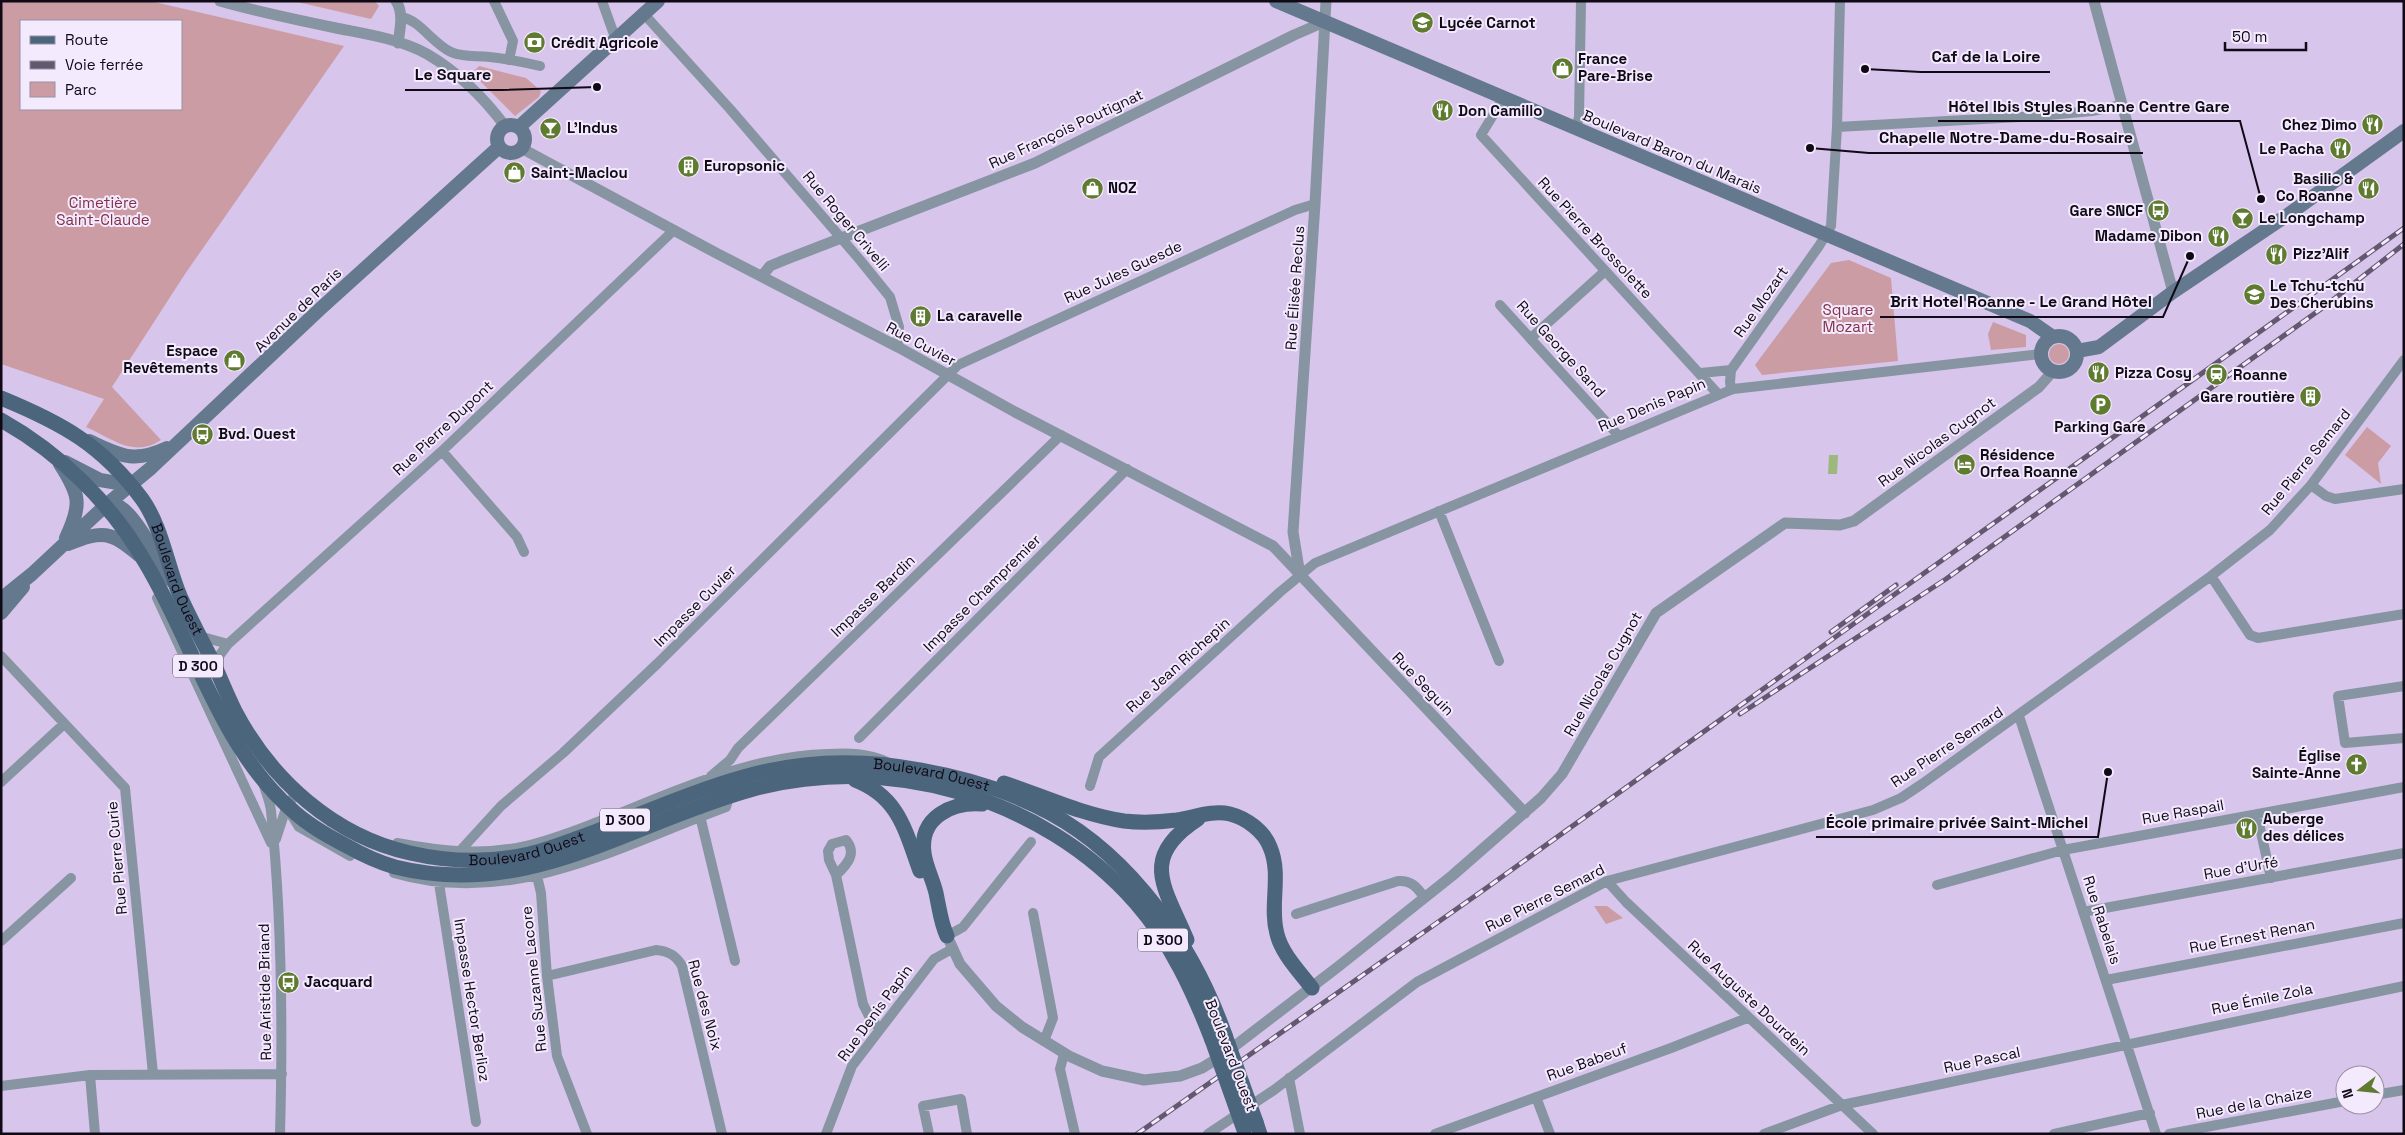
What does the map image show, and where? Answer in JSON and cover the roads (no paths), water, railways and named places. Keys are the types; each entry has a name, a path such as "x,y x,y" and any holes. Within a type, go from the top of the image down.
{"main road":[{"path":"512,127 525,140 522,148 512,153 505,152 499,147 497,135 512,127 616,40 658,1"},
{"name":"Boulevard Baron du Marais","path":"1276,1 2030,321 2053,337"},
{"path":"2204,271 2223,255 2404,123"},
{"path":"2076,351 2099,346 2173,292 2289,214 2404,131"},
{"name":"Avenue de Paris","path":"32,574 105,506 179,443 320,309 499,147"},
{"path":"2053,337 2068,338 2076,351 2076,360 2071,368 2062,372 2053,371 2046,366 2041,354 2045,344 2053,337"},
{"name":"Boulevard Ouest","path":"1,398 64,427 80,437 112,464 130,485 152,517 178,591 236,714 254,741 295,790 313,807 358,836 408,853 434,858 488,861 539,851 708,788 750,775 813,763 951,776 1010,795 1051,814 1083,835 1115,862 1166,921 1206,988 1218,1037 1252,1130"},
{"name":"Boulevard Ouest","path":"1,420 55,457 105,506 132,542 145,561 231,733 263,779 287,805 321,832 374,860 397,867 427,872 470,875 512,872 590,850 729,797 770,785 813,777 847,777 894,772 962,792 997,805 1038,824 1064,839 1111,878 1137,904 1160,934 1218,1037"},
{"path":"80,437 129,458 146,457 179,443"},
{"path":"55,457 100,480 130,485"},
{"path":"55,457 73,484 78,502 76,517 61,547"},
{"path":"105,506 118,506 128,513 146,538 178,591"},
{"path":"61,547 90,535 105,534 121,542 145,561"},
{"path":"1,599 32,574"},
{"path":"1,614 32,574"},
{"path":"951,776 976,774 1085,811 1124,821 1161,822 1219,812 1235,816 1250,824 1267,841 1271,848 1276,878 1276,932 1286,954 1312,988"},
{"path":"847,777 873,787 893,806 931,901 938,911"},
{"path":"949,942 938,911 937,898 923,852 924,841 930,823 944,812 960,804 997,805"},
{"path":"1205,814 1174,836 1164,852 1161,873 1168,898 1206,988"}],"street":[{"path":"220,1 256,11 364,33 425,53 450,69 512,127"},
{"path":"396,1 401,17 398,43"},
{"path":"494,1 512,41 509,60"},
{"path":"602,1 616,40"},
{"name":"Rue Élisée Reclus","path":"1300,575 1293,532 1315,204 1326,1"},
{"path":"1576,129 1579,116 1581,1"},
{"path":"1826,235 1831,226 1837,127 1840,1"},
{"path":"2094,1 2173,292"},
{"name":"Rue Roger Crivelli","path":"644,14 842,239 890,297 899,327 898,347"},
{"path":"401,17 411,19 429,38 452,53 466,57 509,60 540,66"},
{"name":"Rue François Poutignat","path":"762,276 770,266 1035,163 1324,22"},
{"name":"Rue Pierre Brossolette","path":"1504,97 1481,135 1604,272 1701,373 1718,394"},
{"path":"1837,127 2038,116 2092,111 2121,105"},
{"name":"Rue Cuvier","path":"522,148 898,347 1015,412 1273,546 1300,575"},
{"name":"Rue Jules Guesde","path":"948,375 958,365 1295,210 1315,204"},
{"name":"Rue Pierre Dupont","path":"214,664 228,644 442,452 674,230"},
{"name":"Rue Mozart","path":"1732,370 1826,235"},
{"path":"1531,338 1604,272"},
{"name":"Rue George Sand","path":"1500,305 1618,436"},
{"name":"Rue Denis Papin","path":"1300,575 1315,563 1731,390 1747,386 2041,354"},
{"name":"Rue Pierre Semard","path":"1208,1134 1290,1078 1429,974 1606,881 1888,805 1917,788 2211,576 2270,530 2311,484 2404,360"},
{"path":"1701,373 1732,370 1731,390"},
{"name":"Rue Nicolas Cugnot","path":"949,942 960,964 983,992 1012,1019 1064,1054 1102,1071 1144,1080 1180,1076 1202,1068 1224,1055 1312,988 1525,813 1562,774 1656,614 1785,523 1840,525 1854,521 2039,387 2053,371"},
{"name":"Impasse Cuvier","path":"459,852 501,806 563,753 658,663 948,375"},
{"name":"Impasse Bardin","path":"707,779 730,760 738,748 1061,435"},
{"path":"442,452 517,536 524,552"},
{"name":"Impasse Champremier","path":"859,738 1127,469"},
{"path":"2311,484 2326,496 2335,499 2404,489"},
{"path":"1439,512 1499,661"},
{"name":"Rue Aristide Briand","path":"145,561 158,601 251,799 276,843"},
{"name":"Rue Jean Richepin","path":"1090,786 1099,757 1300,575"},
{"name":"Rue Seguin","path":"1300,575 1525,813"},
{"path":"2211,576 2250,634 2258,638 2404,614"},
{"path":"200,636 228,644"},
{"name":"Rue Pierre Curie","path":"1,656 125,788 152,1074"},
{"path":"2404,686 2338,696 2345,743 2404,738"},
{"name":"Rue Rabelais","path":"2019,716 2156,1134"},
{"path":"1,782 64,724"},
{"path":"358,836 459,852 491,852 526,846 582,828 707,779 786,758 818,754 873,755 894,772"},
{"name":"Rue Aristide Briand","path":"263,779 271,808 276,843 282,1002 280,1134"},
{"name":"Rue Raspail","path":"1937,885 2063,850 2404,787"},
{"name":"Rue Aristide Briand","path":"276,843 287,805 293,798 295,790"},
{"path":"251,799 271,808 287,805 299,827 368,864 412,878 439,883 495,883 537,876 590,859 726,807 729,797"},
{"path":"2257,814 2271,878"},
{"path":"700,816 735,961"},
{"path":"276,843 285,830 299,827"},
{"name":"Rue Denis Papin","path":"826,1134 852,1066 879,1028 934,959 963,927 1031,842"},
{"name":"Rue d'Urfé","path":"2083,912 2404,853"},
{"path":"836,874 863,1004 870,1018 879,1028"},
{"name":"Rue Suzanne Lacore","path":"537,876 541,893 547,976 556,1056 587,1134"},
{"path":"1,941 71,878"},
{"path":"1296,914 1398,881 1406,880 1414,885 1424,897"},
{"name":"Rue Auguste Dourdein","path":"1606,881 1747,1018 1873,1134"},
{"name":"Impasse Hector Berlioz","path":"439,883 476,1122"},
{"path":"1033,914 1053,1018 1044,1040"},
{"name":"Rue Ernest Renan","path":"2106,980 2404,923"},
{"name":"Rue des Noix","path":"547,976 656,950 669,952 675,956 682,966 722,1134"},
{"name":"Rue Émile Zola","path":"2127,1043 2404,986"},
{"name":"Rue Babeuf","path":"1435,1134 1747,1018"},
{"name":"Rue Pascal","path":"1764,1134 1842,1106 2127,1043"},
{"path":"1064,1054 1060,1069 1075,1134"},
{"path":"1,1086 90,1075 282,1074"},
{"path":"90,1075 95,1134"},
{"path":"1290,1078 1300,1134"},
{"path":"2385,1093 2404,1090"},
{"path":"1536,1097 1550,1134"},
{"path":"929,1134 923,1106 961,1099 967,1134"},
{"name":"Rue de la Chaize","path":"2168,1134 2335,1103"},
{"path":"2054,1134 2150,1113"}],"railway":[{"path":"1137,1134 1485,889 2404,228"},
{"path":"1740,714 1946,579 2325,306 2404,244"},
{"path":"1831,632 1896,585"}],"place":[{"name":"Lycée Carnot","path":"1423,23"},
{"name":"Crédit Agricole","path":"535,43"},
{"name":"France Pare-Brise","path":"1562,68"},
{"name":"Caf de la Loire","path":"1865,69"},
{"name":"Le Square","path":"597,87"},
{"name":"Don Camillo","path":"1442,111"},
{"name":"Chez Dimo","path":"2373,125"},
{"name":"L'Indus","path":"551,128"},
{"name":"Chapelle Notre-Dame-du-Rosaire","path":"1810,148"},
{"name":"Le Pacha","path":"2340,149"},
{"name":"Europsonic","path":"688,166"},
{"name":"Saint-Maclou","path":"515,173"},
{"name":"NOZ","path":"1092,188"},
{"name":"Basilic & Co Roanne","path":"2369,188"},
{"name":"Hôtel Ibis Styles Roanne Centre Gare","path":"2261,199"},
{"name":"Gare SNCF","path":"2159,211"},
{"name":"Le Longchamp","path":"2243,218"},
{"name":"Madame Dibon","path":"2218,236"},
{"name":"Pizz'Alif","path":"2277,254"},
{"name":"Brit Hotel Roanne - Le Grand Hôtel","path":"2190,256"},
{"name":"Le Tchu-tchu Des Cherubins","path":"2254,295"},
{"name":"La caravelle","path":"921,316"},
{"name":"Espace Revêtements","path":"234,360"},
{"name":"Pizza Cosy","path":"2099,373"},
{"name":"Roanne","path":"2217,375"},
{"name":"Gare routière","path":"2311,397"},
{"name":"Parking Gare","path":"2100,404"},
{"name":"Bvd. Ouest","path":"202,434"},
{"name":"Résidence Orfea Roanne","path":"1964,464"},
{"name":"Église Sainte-Anne","path":"2357,765"},
{"name":"École primaire privée Saint-Michel","path":"2108,772"},
{"name":"Auberge des délices","path":"2247,828"},
{"name":"Jacquard","path":"288,982"}],"park label":[{"name":"Cimetière Saint-Claude","path":"103,212"},
{"name":"Square Mozart","path":"1848,318"}]}
